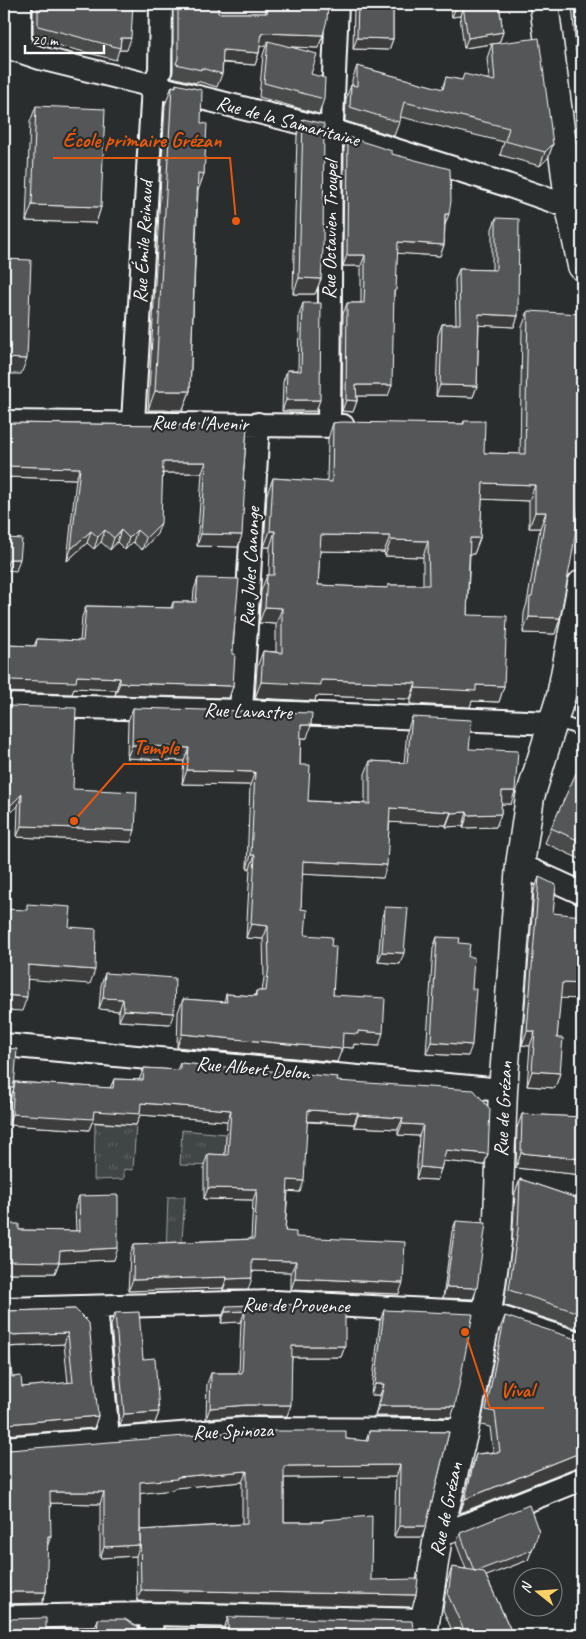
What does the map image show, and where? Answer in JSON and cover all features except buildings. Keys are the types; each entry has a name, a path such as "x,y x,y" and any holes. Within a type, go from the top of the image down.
{"street":[{"path":"12,48 20,4"},
{"name":"Rue Émile Reinaud","path":"133,422 153,86 160,71 161,4"},
{"name":"Rue Octavien Troupel","path":"328,426 331,130 337,4"},
{"path":"544,4 576,206 582,266"},
{"name":"Rue de la Samaritaine","path":"12,48 40,58 331,130 576,206"},
{"name":"Rue de l'Avenir","path":"4,422 367,426"},
{"name":"Rue Jules Canonge","path":"241,711 258,424"},
{"name":"Rue de Grézan","path":"424,1627 438,1536 464,1430 487,1313 497,1242 503,1090 520,865 530,797 561,696 582,584"},
{"name":"Rue Lavastre","path":"4,705 241,711 552,723"},
{"path":"520,865 582,894"},
{"name":"Rue Albert Delon","path":"4,1045 503,1090"},
{"name":"Rue de Provence","path":"4,1309 275,1302 487,1313 582,1344"},
{"path":"96,1307 108,1438"},
{"name":"Rue Spinoza","path":"4,1448 108,1438 243,1429 464,1430"},
{"path":"438,1536 582,1479"},
{"path":"4,1617 151,1625 424,1627"}],"lane":[{"path":"552,723 568,725 582,730"}],"green space":[{"path":"95,1123 136,1125 133,1170 124,1169 124,1179 94,1180"},
{"path":"182,1130 226,1134 224,1166 180,1165"},
{"path":"168,1197 185,1197 181,1254 166,1254"}],"place":[{"name":"École primaire Grézan","path":"236,221"},
{"name":"Temple","path":"74,821"},
{"name":"Vival","path":"465,1332"}]}
